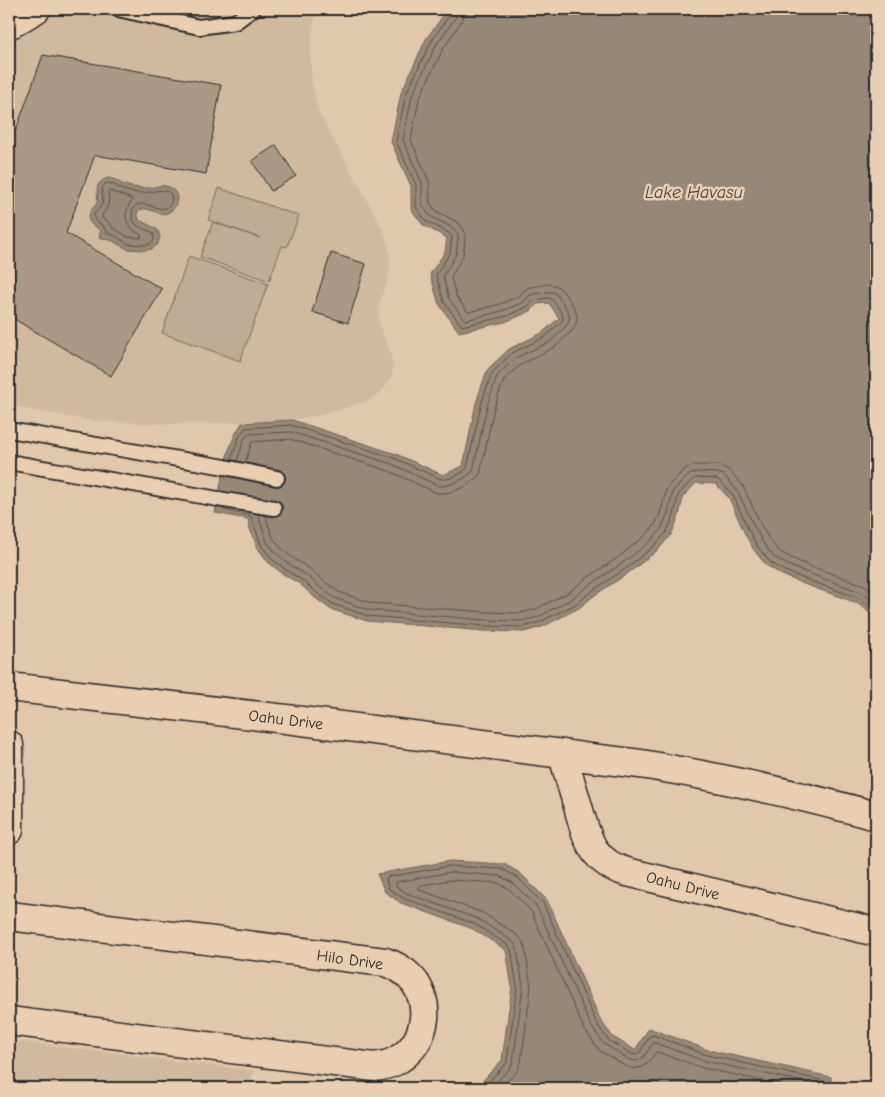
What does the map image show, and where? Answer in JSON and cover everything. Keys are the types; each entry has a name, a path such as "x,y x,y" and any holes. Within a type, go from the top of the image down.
{"street":[{"path":"9,25 36,9"},
{"name":"Oahu Drive","path":"9,687 286,719 652,766 810,798 876,816"},
{"path":"9,745 9,830"},
{"name":"Oahu Drive","path":"563,754 589,842 600,858 613,867 876,932"},
{"name":"Hilo Drive","path":"9,916 386,962 402,970 415,983 420,991 424,1013 422,1030 416,1043 410,1050 392,1063 374,1067 9,1021"}],"lane":[{"path":"118,9 199,27 235,22 253,9"},
{"path":"9,430 225,467 277,478"},
{"path":"9,462 274,508"}],"shaded area":[{"path":"61,9 160,9 196,15 201,9 321,9 314,20 310,51 312,82 319,113 382,227 389,249 390,271 378,309 382,333 390,350 393,366 392,376 381,392 370,400 340,410 292,420 267,422 167,424 93,421 9,406 9,48 30,27"},
{"path":"219,188 299,216 287,247 282,246 269,281 200,257 213,222 260,238 208,220"},
{"path":"189,256 268,284 240,361 162,333"},
{"path":"17,1041 255,1071 247,1088 9,1088 9,1063"}],"water":[{"name":"Lake Havasu","path":"448,9 876,9 876,617 857,603 801,583 782,575 766,565 754,550 745,534 729,498 716,484 696,483 683,497 679,516 671,535 658,550 627,574 579,608 542,627 524,632 484,631 367,621 330,609 300,584 268,562 257,547 248,519 215,513 227,455 242,423 292,420 396,454 443,475 463,466 476,403 487,370 509,349 542,333 559,318 549,303 537,304 531,311 505,322 459,332 439,304 430,274 445,252 447,238 423,225 411,209 411,186 391,142 401,93 426,39"},
{"path":"108,178 134,187 166,186 175,192 176,203 169,212 161,214 143,209 137,213 139,220 157,229 160,236 158,244 152,249 127,249 113,241 99,237 101,230 89,221 89,215 97,203 98,185"},
{"path":"450,861 504,864 520,873 547,900 601,1021 613,1037 635,1050 649,1028 708,1050 831,1077 831,1088 474,1088 502,1060 512,987 506,950 473,929 401,903 385,892 377,874"}],"building":[{"path":"43,55 221,85 206,174 95,155 66,233 162,289 111,376 9,316 9,127 16,130"},
{"path":"276,145 296,176 271,191 252,161"},
{"path":"331,253 366,264 348,323 312,312"}]}
